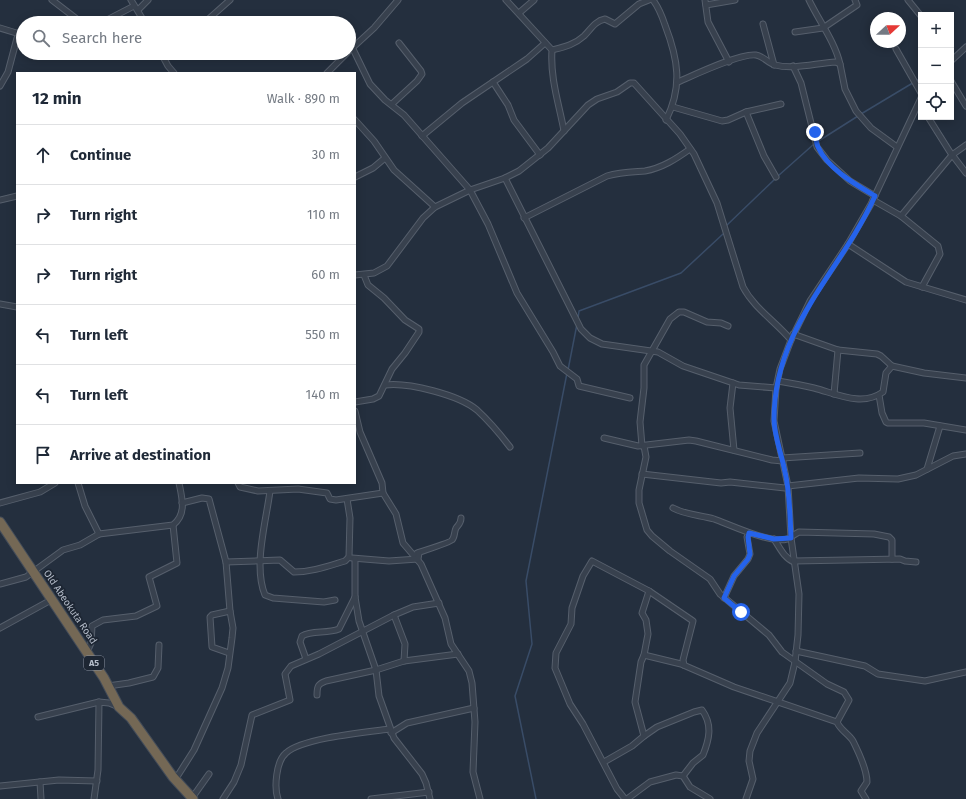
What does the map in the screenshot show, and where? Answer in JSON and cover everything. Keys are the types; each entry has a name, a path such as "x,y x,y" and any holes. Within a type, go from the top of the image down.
{"highway":[{"name":"Old Abeokuta Road","path":"0,522 87,652 119,707 131,718 175,780 191,798"}],"street":[{"path":"52,0 73,16"},
{"path":"131,0 141,16"},
{"path":"117,16 136,8 148,0"},
{"path":"212,16 230,0"},
{"path":"356,45 374,28 398,0"},
{"path":"506,0 552,50"},
{"path":"519,13 534,0"},
{"path":"552,50 569,46 583,37 600,20 605,19 612,23 617,23 639,4 649,0"},
{"path":"653,0 663,18 673,45 678,82 673,107 666,120"},
{"path":"729,62 708,22 706,3 735,0"},
{"path":"809,0 823,28 833,43 840,64 847,96 863,122 897,147"},
{"path":"795,32 823,28 857,5 856,0"},
{"path":"908,0 918,12"},
{"path":"763,24 774,64"},
{"path":"0,28 16,34"},
{"path":"0,86 8,72 16,42"},
{"path":"392,104 413,85 422,74 422,71 399,43"},
{"path":"422,136 462,103 527,59 545,43"},
{"path":"954,58 966,47"},
{"path":"896,49 918,88"},
{"path":"552,50 551,61 555,91 564,131"},
{"path":"678,82 729,62 756,55 774,64 793,66 831,63 840,64"},
{"path":"167,60 173,72"},
{"path":"328,72 341,60"},
{"path":"355,60 370,84 385,100 404,115 470,190 488,224 517,293 554,352 560,366 577,380 579,386 630,398"},
{"path":"793,66 801,83 817,147 827,160 850,181 901,216 938,246 940,254 922,287"},
{"path":"493,82 508,106 514,120 540,154"},
{"path":"356,275 364,275 381,270 393,261 424,218 435,207 470,190 505,178 530,164 588,105 597,99 617,92 630,83 638,86 666,120 680,134 690,149 717,203 743,287 750,300 792,337 838,350 876,354 881,356 892,366 924,373 966,378"},
{"path":"953,84 966,106"},
{"path":"673,107 722,121 746,112 781,104"},
{"path":"746,799 753,779 749,761 750,751 757,733 790,683 796,650 799,594 791,538 788,486 774,421 776,388 792,337 810,301 848,244 874,198 918,105"},
{"path":"746,112 764,156 776,177"},
{"path":"930,120 952,155 966,173"},
{"path":"356,121 374,141 394,170 435,207"},
{"path":"901,216 952,155 966,145"},
{"path":"524,218 618,172 644,171 660,166 677,158 690,149"},
{"path":"356,176 373,168 385,158"},
{"path":"505,178 581,329 590,338 602,344 636,350 651,350 665,355 683,366 744,386 776,388"},
{"path":"0,200 16,196"},
{"path":"848,244 898,277 922,287 966,298"},
{"path":"356,402 376,398 385,385 392,369 418,334 419,329 405,320 384,298 368,285 364,275"},
{"path":"0,304 16,308"},
{"path":"728,326 721,323 707,322 698,317 679,312 670,319 651,350 644,365 644,388 640,422 646,457 642,474 640,503 647,530 670,551 710,579 724,598 764,630 782,652 827,684 847,695 849,700 838,722"},
{"path":"834,394 838,350"},
{"path":"778,381 834,394 868,399 879,395 885,388 886,373 892,366"},
{"path":"733,383 730,408 734,450"},
{"path":"385,385 392,384 422,387 471,407 501,436 510,447"},
{"path":"879,395 882,413 886,422 940,426 966,430"},
{"path":"927,469 940,426"},
{"path":"357,429 382,483 383,494 396,514 403,543 412,555 418,559 445,618 451,644 469,672 472,682 474,708 473,772 480,799"},
{"path":"604,438 643,446 689,440 772,460 860,453"},
{"path":"642,474 721,483 730,482 785,488 788,486 868,478 898,479 916,475 954,456 966,454"},
{"path":"0,503 40,492 54,484"},
{"path":"78,484 85,506 99,534"},
{"path":"0,584 26,577 63,550 80,545 99,534 173,525 182,516 179,484"},
{"path":"238,484 240,487 247,489 270,492 309,490 328,492 330,499 347,499 383,494"},
{"path":"270,492 260,559 263,590 268,597 324,602 335,600"},
{"path":"175,780 194,750 212,712 228,668 233,628 226,562 209,499 202,498 182,503"},
{"path":"347,499 350,518 349,557"},
{"path":"672,508 681,512 714,519 749,533 774,539 791,538 799,532 824,534 852,532 878,534 892,540 892,559"},
{"path":"412,555 450,542 454,538 455,530 460,524 461,518"},
{"path":"87,652 91,643 92,626 104,620 136,616 157,606 149,576 177,563 173,525"},
{"path":"724,598 734,576 748,559 750,554 749,533"},
{"path":"774,539 780,550 794,562 892,559 916,562"},
{"path":"418,559 419,553"},
{"path":"226,562 260,559 280,560 294,572 304,572 315,571 345,560 349,557"},
{"path":"349,557 355,559 389,562 418,559"},
{"path":"355,559 355,597 363,631 376,670 378,696 390,731 399,746 422,774 430,799"},
{"path":"684,665 683,660 693,621 649,591 592,561 583,576 572,608 571,624 556,653 555,668 563,689 617,788 626,799 650,782 676,775 683,776 690,787 710,799"},
{"path":"644,736 635,702 641,662 644,655 648,634 646,620 642,613 649,591"},
{"path":"306,659 300,642 302,636 306,633 322,633 338,629 355,597"},
{"path":"0,628 52,600"},
{"path":"223,799 234,782 241,765 252,715 289,702 290,699 285,674 290,666 394,615 413,607 438,603"},
{"path":"229,653 212,647 209,630 210,616 230,611"},
{"path":"394,615 405,644 404,661"},
{"path":"108,686 153,677 158,668 159,645"},
{"path":"796,650 865,666 878,674 925,681 966,672"},
{"path":"317,695 317,688 322,683 376,670 404,661 458,654"},
{"path":"644,655 684,665 734,687 838,722 839,726 852,739 863,766 867,782 862,791 866,799"},
{"path":"38,717 99,702 109,703 119,707"},
{"path":"94,799 97,781 99,702"},
{"path":"278,799 274,784 284,753 291,749 313,741 390,731 420,719 474,708"},
{"path":"604,762 632,746 644,736 662,725 702,710 710,731 710,738 703,755 693,762 683,776"},
{"path":"191,798 209,774"},
{"path":"0,786 40,782 97,781"},
{"path":"40,782 41,799"},
{"path":"371,799 401,797 429,792"}],"waterway":[{"path":"861,114 918,80"},
{"path":"817,142 858,116"},
{"path":"778,176 814,144"},
{"path":"726,226 775,179"},
{"path":"578,319 579,311 681,273 723,234"},
{"path":"568,370 577,324"},
{"path":"536,799 515,696 532,644 526,581 567,373"}],"route":[{"path":"741,612 724,598 734,576 748,559 750,554 749,533 774,539 791,538 788,486 774,421 776,388 780,369 791,340 810,301 848,244 875,196 850,181 827,160 817,147 815,132"}]}
